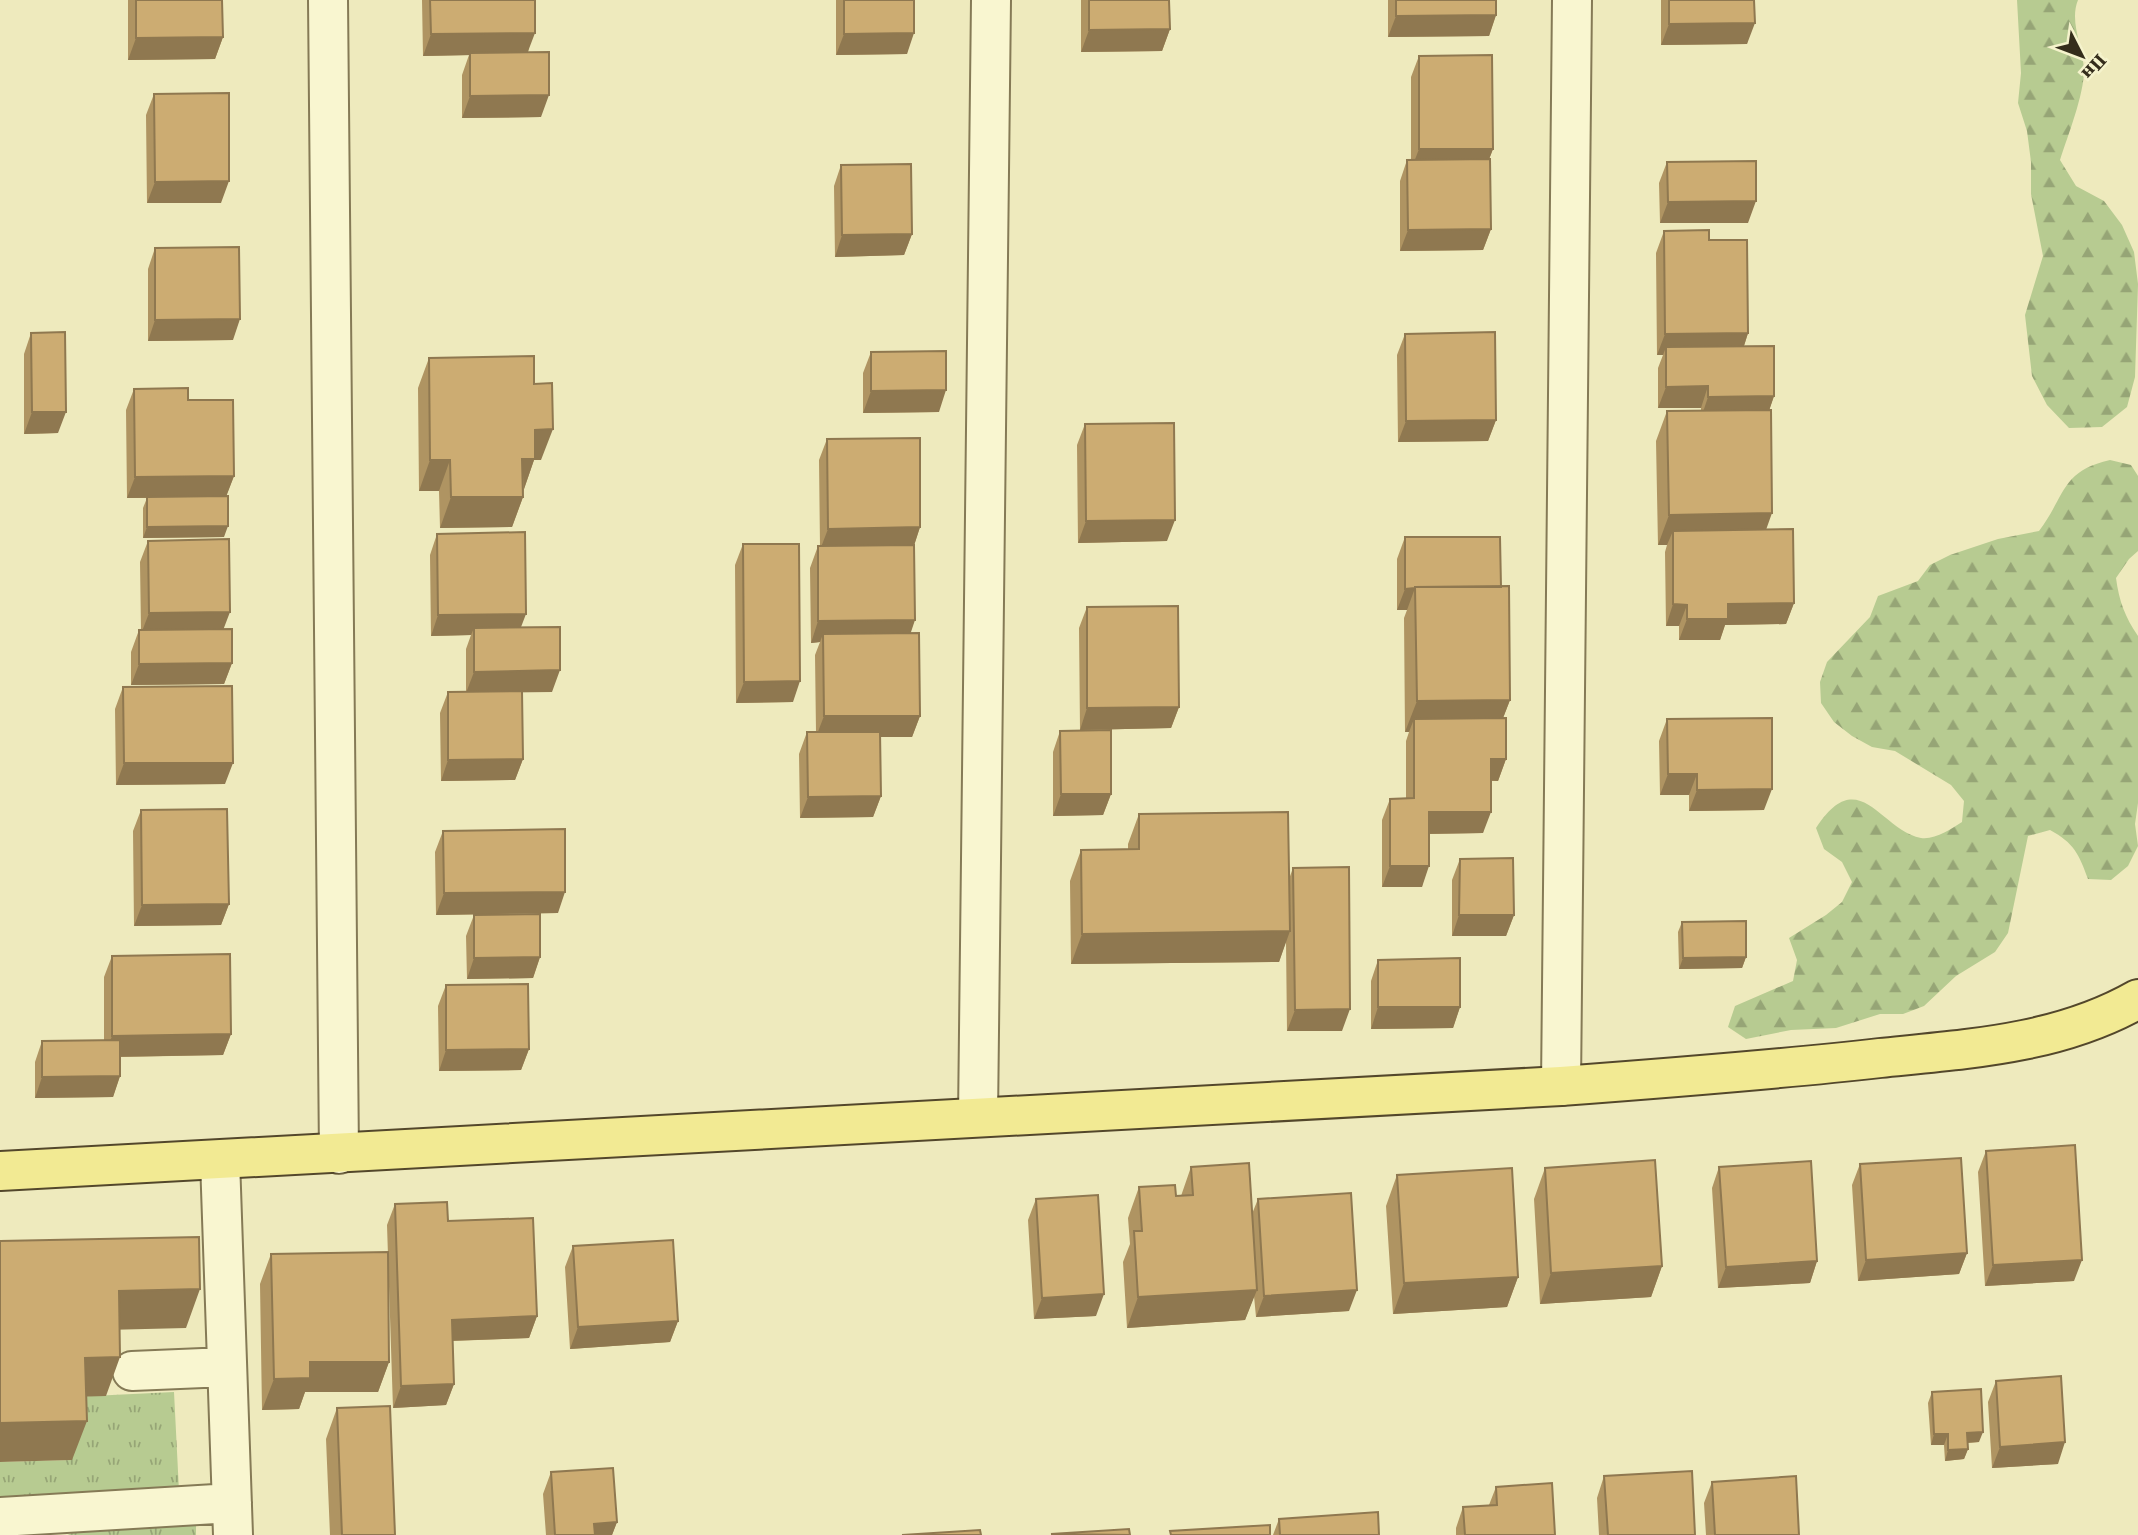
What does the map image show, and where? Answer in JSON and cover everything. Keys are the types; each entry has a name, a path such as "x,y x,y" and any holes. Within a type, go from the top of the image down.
{"main road":[{"path":"0,1171 1562,1086 1803,1067 1996,1046 2068,1030 2138,999"}],"street":[{"path":"328,0 339,1154"},
{"path":"978,1117 991,0"},
{"path":"1562,1086 1572,0"},
{"path":"0,1517 233,1519 220,1160"},
{"path":"132,1371 228,1367"}],"green space":[{"path":"2017,0 2078,0 2075,17 2083,61 2083,80 2060,160 2076,186 2104,201 2122,225 2134,252 2138,284 2135,377 2127,407 2102,427 2069,428 2047,405 2032,376 2025,315 2043,256 2031,194 2027,131 2018,103 2021,73"},
{"path":"2110,460 2131,465 2138,476 2138,551 2116,578 2123,608 2138,636 2138,803 2135,824 2138,846 2128,866 2111,880 2088,879 2075,850 2065,840 2050,830 2028,836 2008,933 1995,952 1956,976 1924,1006 1903,1014 1880,1014 1836,1028 1791,1030 1746,1039 1728,1027 1735,1006 1793,981 1797,960 1789,938 1842,902 1852,882 1842,862 1824,849 1816,828 1831,809 1845,801 1857,800 1869,805 1906,833 1921,838 1937,836 1962,822 1964,801 1951,785 1895,751 1872,747 1834,722 1821,703 1820,682 1827,662 1870,617 1878,596 1918,581 1930,565 1950,555 1998,539 2039,531 2073,478 2094,465"},
{"path":"174,1392 179,1491 0,1501 0,1462 72,1460 71,1397"},
{"path":"196,1525 196,1535 68,1535 77,1530"}],"building":[{"path":"136,0 222,0 223,37 136,38"},
{"path":"430,0 535,0 535,33 431,34"},
{"path":"844,0 914,0 914,33 844,34"},
{"path":"1089,0 1169,0 1170,29 1089,30"},
{"path":"1396,0 1496,0 1496,15 1396,16"},
{"path":"1669,0 1754,0 1755,23 1669,24"},
{"path":"549,52 549,95 470,96 470,53"},
{"path":"1492,55 1493,149 1419,149 1419,56"},
{"path":"229,93 229,181 155,182 154,94"},
{"path":"1490,159 1491,229 1408,230 1407,160"},
{"path":"1756,161 1756,201 1668,202 1667,162"},
{"path":"911,164 912,234 842,235 841,165"},
{"path":"1709,230 1709,240 1747,240 1748,333 1665,334 1664,231"},
{"path":"239,247 240,319 155,320 155,248"},
{"path":"65,332 66,412 32,412 31,333"},
{"path":"1495,332 1496,420 1406,421 1405,334"},
{"path":"1774,346 1774,396 1708,397 1708,386 1666,387 1666,347"},
{"path":"946,351 946,390 871,391 871,352"},
{"path":"534,356 534,384 552,383 553,429 535,430 535,459 522,459 523,497 451,497 450,460 430,460 429,358"},
{"path":"188,388 188,400 233,400 234,476 135,477 134,389"},
{"path":"1771,410 1772,513 1669,515 1667,411"},
{"path":"1174,423 1175,520 1086,521 1085,424"},
{"path":"920,438 920,527 828,529 827,439"},
{"path":"228,496 228,526 147,527 147,497"},
{"path":"1793,529 1794,603 1728,604 1728,619 1687,619 1687,605 1673,604 1673,531"},
{"path":"525,532 526,614 438,615 437,534"},
{"path":"1405,537 1500,537 1501,587 1405,589"},
{"path":"229,539 230,612 149,613 148,541"},
{"path":"743,544 799,544 800,681 744,682"},
{"path":"914,545 915,620 818,621 818,546"},
{"path":"1509,586 1510,700 1417,701 1415,587"},
{"path":"1178,606 1179,707 1087,708 1087,607"},
{"path":"560,627 560,670 474,672 474,628"},
{"path":"232,629 232,663 139,664 139,630"},
{"path":"919,633 920,716 824,716 823,634"},
{"path":"232,686 233,763 124,763 123,687"},
{"path":"522,691 523,759 448,760 448,692"},
{"path":"1506,718 1506,759 1491,759 1491,812 1429,812 1429,866 1390,866 1390,799 1414,798 1414,719"},
{"path":"1772,718 1772,789 1697,790 1697,774 1668,774 1667,719"},
{"path":"1111,730 1111,794 1061,794 1060,731"},
{"path":"807,732 880,732 881,796 808,797"},
{"path":"227,809 229,904 142,905 141,810"},
{"path":"1288,812 1290,931 1082,934 1081,850 1139,849 1139,814"},
{"path":"565,829 565,892 444,893 443,831"},
{"path":"1513,858 1514,915 1459,915 1460,859"},
{"path":"1349,867 1350,1009 1295,1010 1293,868"},
{"path":"540,914 540,957 474,958 474,915"},
{"path":"1746,921 1746,957 1683,958 1682,922"},
{"path":"230,954 231,1034 112,1036 112,956"},
{"path":"1460,958 1460,1007 1378,1007 1378,960"},
{"path":"528,984 529,1049 446,1050 446,985"},
{"path":"120,1040 120,1076 42,1077 42,1041"},
{"path":"2075,1145 2082,1260 1993,1265 1986,1151"},
{"path":"1961,1158 1967,1253 1866,1260 1860,1164"},
{"path":"1655,1160 1662,1266 1551,1273 1545,1168"},
{"path":"1811,1161 1817,1261 1726,1267 1719,1167"},
{"path":"1249,1163 1257,1290 1138,1297 1134,1231 1142,1231 1139,1187 1175,1185 1176,1196 1193,1195 1191,1167"},
{"path":"1512,1168 1518,1277 1404,1283 1397,1175"},
{"path":"1351,1193 1357,1290 1264,1296 1258,1199"},
{"path":"1098,1195 1104,1294 1042,1298 1036,1199"},
{"path":"447,1202 448,1221 533,1218 537,1316 452,1320 454,1384 401,1386 395,1204"},
{"path":"199,1237 200,1289 119,1291 120,1357 85,1358 87,1421 0,1423 0,1241"},
{"path":"673,1240 678,1321 578,1327 573,1246"},
{"path":"388,1252 389,1362 310,1362 310,1378 274,1379 271,1254"},
{"path":"2061,1376 2065,1442 2000,1447 1996,1381"},
{"path":"1981,1389 1983,1432 1967,1433 1968,1449 1948,1450 1948,1434 1934,1434 1932,1392"},
{"path":"390,1406 395,1535 342,1535 337,1408"},
{"path":"613,1468 617,1522 594,1524 595,1535 555,1535 551,1472"},
{"path":"1692,1471 1695,1535 1608,1535 1604,1476"},
{"path":"1796,1476 1799,1535 1715,1535 1712,1482"},
{"path":"1552,1483 1555,1535 1465,1535 1463,1507 1497,1505 1496,1487"},
{"path":"1378,1512 1379,1535 1280,1535 1279,1519"},
{"path":"1270,1525 1270,1535 1171,1535 1170,1531"},
{"path":"1129,1529 1130,1535 1051,1534"},
{"path":"980,1530 981,1535 902,1535"}]}
